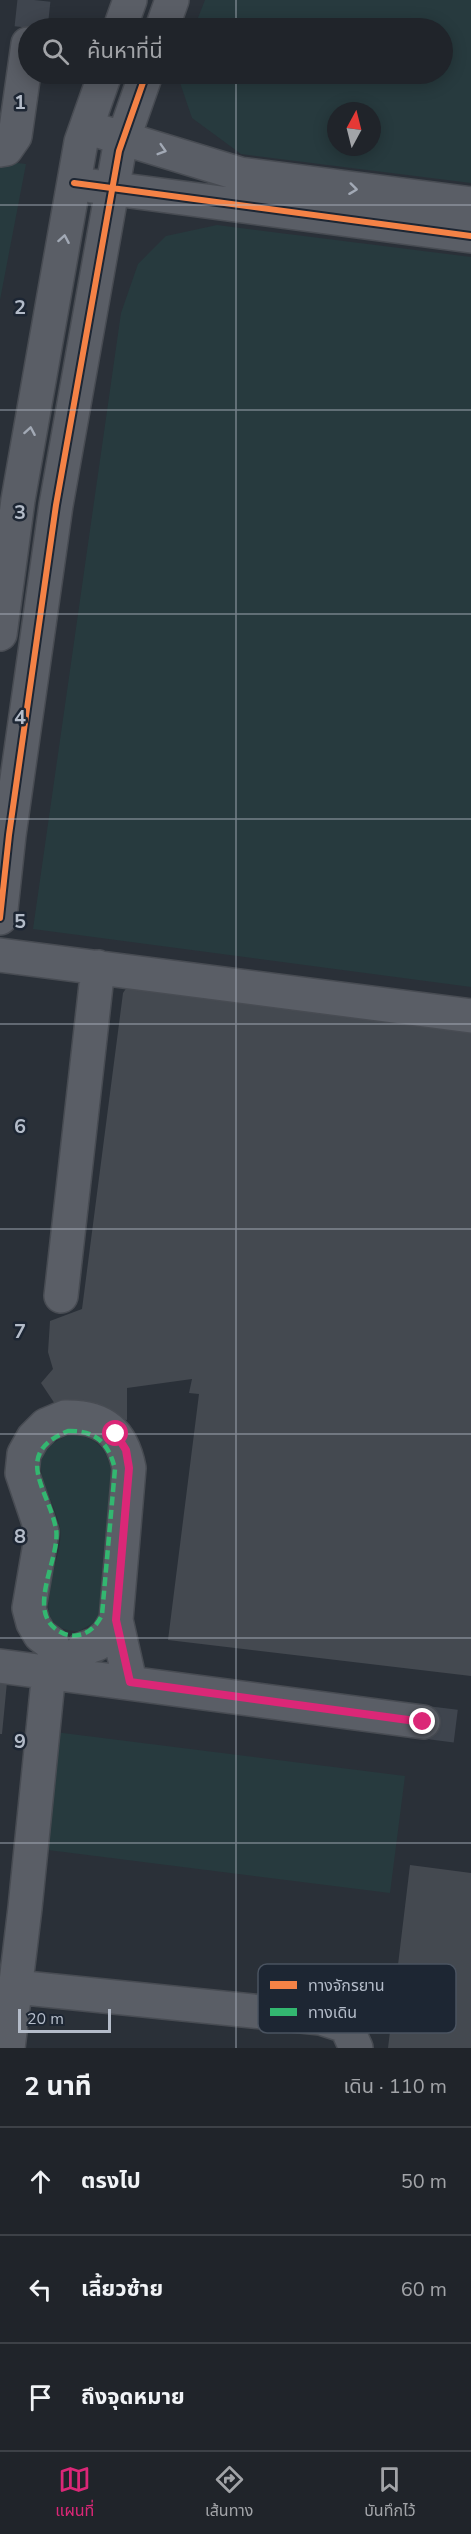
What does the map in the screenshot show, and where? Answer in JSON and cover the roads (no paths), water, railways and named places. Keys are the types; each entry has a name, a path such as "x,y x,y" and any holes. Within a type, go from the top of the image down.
{"street":[{"path":"124,18 130,0"},
{"path":"166,18 172,0"},
{"path":"0,150 6,149 15,135 22,84"},
{"path":"0,634 11,481 86,128 101,84"},
{"path":"0,918 5,834 56,505 112,189 124,138 143,84"},
{"path":"86,128 240,174 471,204"},
{"path":"74,183 471,236"},
{"path":"0,955 471,1016"},
{"path":"61,1296 98,967"},
{"path":"8,2048 58,1673 52,1644 40,1635 33,1623 29,1608 42,1532 22,1473 24,1454 33,1438 46,1425 65,1417 84,1416 101,1423 116,1434 126,1450 129,1468 116,1620 130,1682"},
{"path":"58,1673 83,1649 97,1644 108,1634 116,1620"},
{"path":"33,1623 1,1666 423,1722"},
{"path":"15,1987 258,2012"},
{"path":"349,2033 356,2048"}],"tunnel":[{"path":"32,18 34,0"},
{"path":"423,1722 471,1728"}]}
